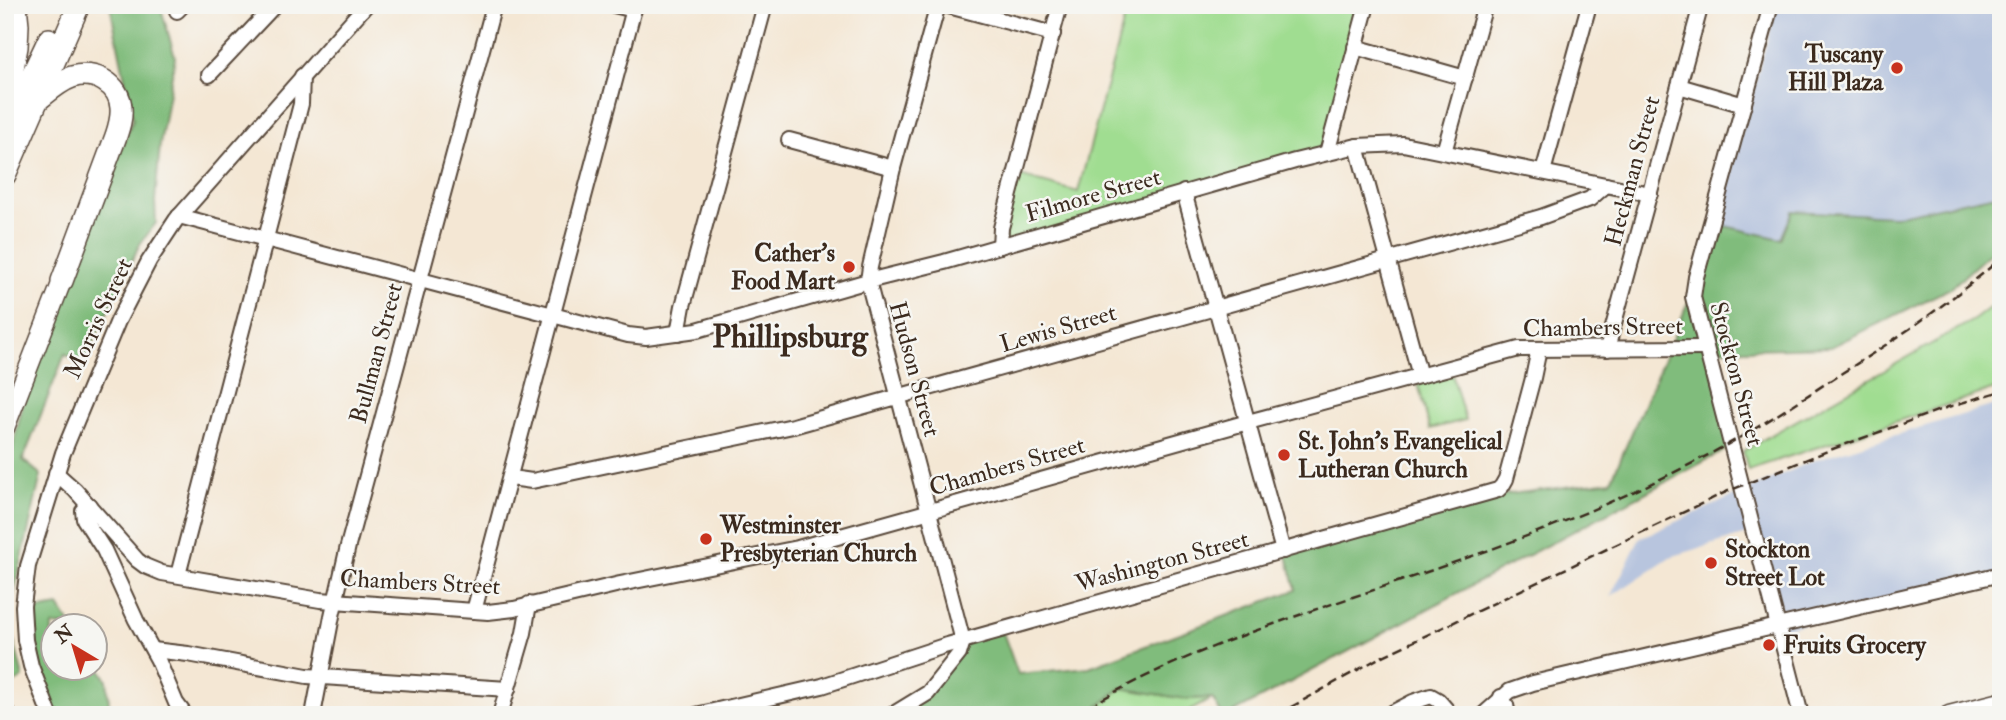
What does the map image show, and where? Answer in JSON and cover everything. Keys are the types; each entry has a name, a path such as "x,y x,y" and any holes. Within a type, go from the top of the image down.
{"highway":[{"path":"8,127 7,86 17,47 16,5"},
{"path":"8,127 64,5"},
{"path":"5,175 79,5"},
{"path":"39,99 67,79 89,75 108,84 121,104 116,136 62,281"}],"main road":[{"path":"5,428 8,413 62,281"},
{"path":"1948,715 2001,702"}],"street":[{"path":"209,75 271,9 267,5"},
{"name":"Morris Street","path":"50,715 29,657 23,619 28,566 63,453 118,321 149,261 179,216 366,5"},
{"name":"Bullman Street","path":"313,715 335,601 494,5"},
{"path":"474,611 634,8 614,5"},
{"path":"678,333 765,5"},
{"name":"Hudson Street","path":"938,5 893,168 868,281 963,641"},
{"path":"945,5 1053,34"},
{"path":"1000,246 1001,228 1060,5"},
{"path":"1327,153 1367,5"},
{"path":"1444,152 1485,5"},
{"path":"1543,172 1588,5"},
{"name":"Heckman Street","path":"1607,349 1701,5"},
{"name":"Stockton Street","path":"1771,5 1693,297 1801,715"},
{"path":"1355,47 1465,78"},
{"path":"178,575 301,104 302,76"},
{"path":"1679,86 1744,105"},
{"path":"789,140 893,168"},
{"name":"Filmore Street","path":"179,216 637,337 697,330 1184,192 1357,146 1403,144 1650,194"},
{"path":"1357,146 1420,376"},
{"name":"Lewis Street","path":"511,478 532,481 793,426 1568,209 1590,200 1605,185"},
{"path":"1184,192 1283,551"},
{"name":"Chambers Street","path":"56,473 89,505 137,561 162,573 335,601 488,612 798,548 1519,349 1706,348"},
{"name":"Washington Street","path":"696,715 822,686 963,641 1498,490 1506,479 1539,349"},
{"path":"89,505 83,511 84,519 104,550 176,703 185,715"},
{"path":"1483,715 1510,691 1533,683 2001,574"},
{"path":"500,715 524,634 529,604"},
{"path":"892,715 928,693 959,654 963,641"},
{"path":"153,650 321,677 508,689"},
{"path":"1388,715 1431,696 1451,715"},
{"path":"1501,697 1508,715"}],"shaded area":[{"path":"1777,5 2001,5 2001,194 1895,216 1793,211 1782,239 1716,224"},
{"path":"2001,403 2001,577 1779,630 1754,532 1670,557 1610,597 1640,538 1817,459"}],"green space":[{"path":"110,5 160,5 175,57 160,145 155,201 156,223 140,244 83,363 65,354 23,460 41,475 11,606 12,633 23,677 8,688 5,683 5,480 26,391 133,119"},
{"path":"1128,5 1366,5 1330,150 998,245 1016,175 1078,192"},
{"path":"2001,194 2001,243 1951,288 1831,347 1707,350 1733,446 1229,715 1222,715 1212,698 1185,699 1121,688 1087,715 892,715 927,694 961,640 1001,627 1018,674 1089,667 1296,590 1286,552 1488,497 1611,481 1691,296 1716,224 1781,239 1793,211 1895,216"},
{"path":"2001,299 2001,387 1748,470 1743,451 1975,319"},
{"path":"1452,373 1465,420 1430,429 1418,384"},
{"path":"59,606 63,612 38,612 38,656 28,611"},
{"path":"44,682 107,682 110,715 53,715"},
{"path":"1121,688 1185,699 1213,698 1182,715 1087,715"}],"railway":[{"path":"1076,715 1131,683 1218,645 1512,542 1611,502 1676,471 1752,430 1883,346 1943,304 2001,258"},
{"path":"1277,715 1379,658 1726,492 1830,450 1948,407 2001,391"}],"place":[{"name":"Tuscany Hill Plaza","path":"1897,68"},
{"name":"Cather's Food Mart","path":"849,267"},
{"name":"St. John's Evangelical Lutheran Church","path":"1284,455"},
{"name":"Westminster Presbyterian Church","path":"706,539"},
{"name":"Stockton Street Lot","path":"1711,563"},
{"name":"Fruits Grocery","path":"1769,645"}],"district":[{"name":"Phillipsburg","path":"790,336"}]}
